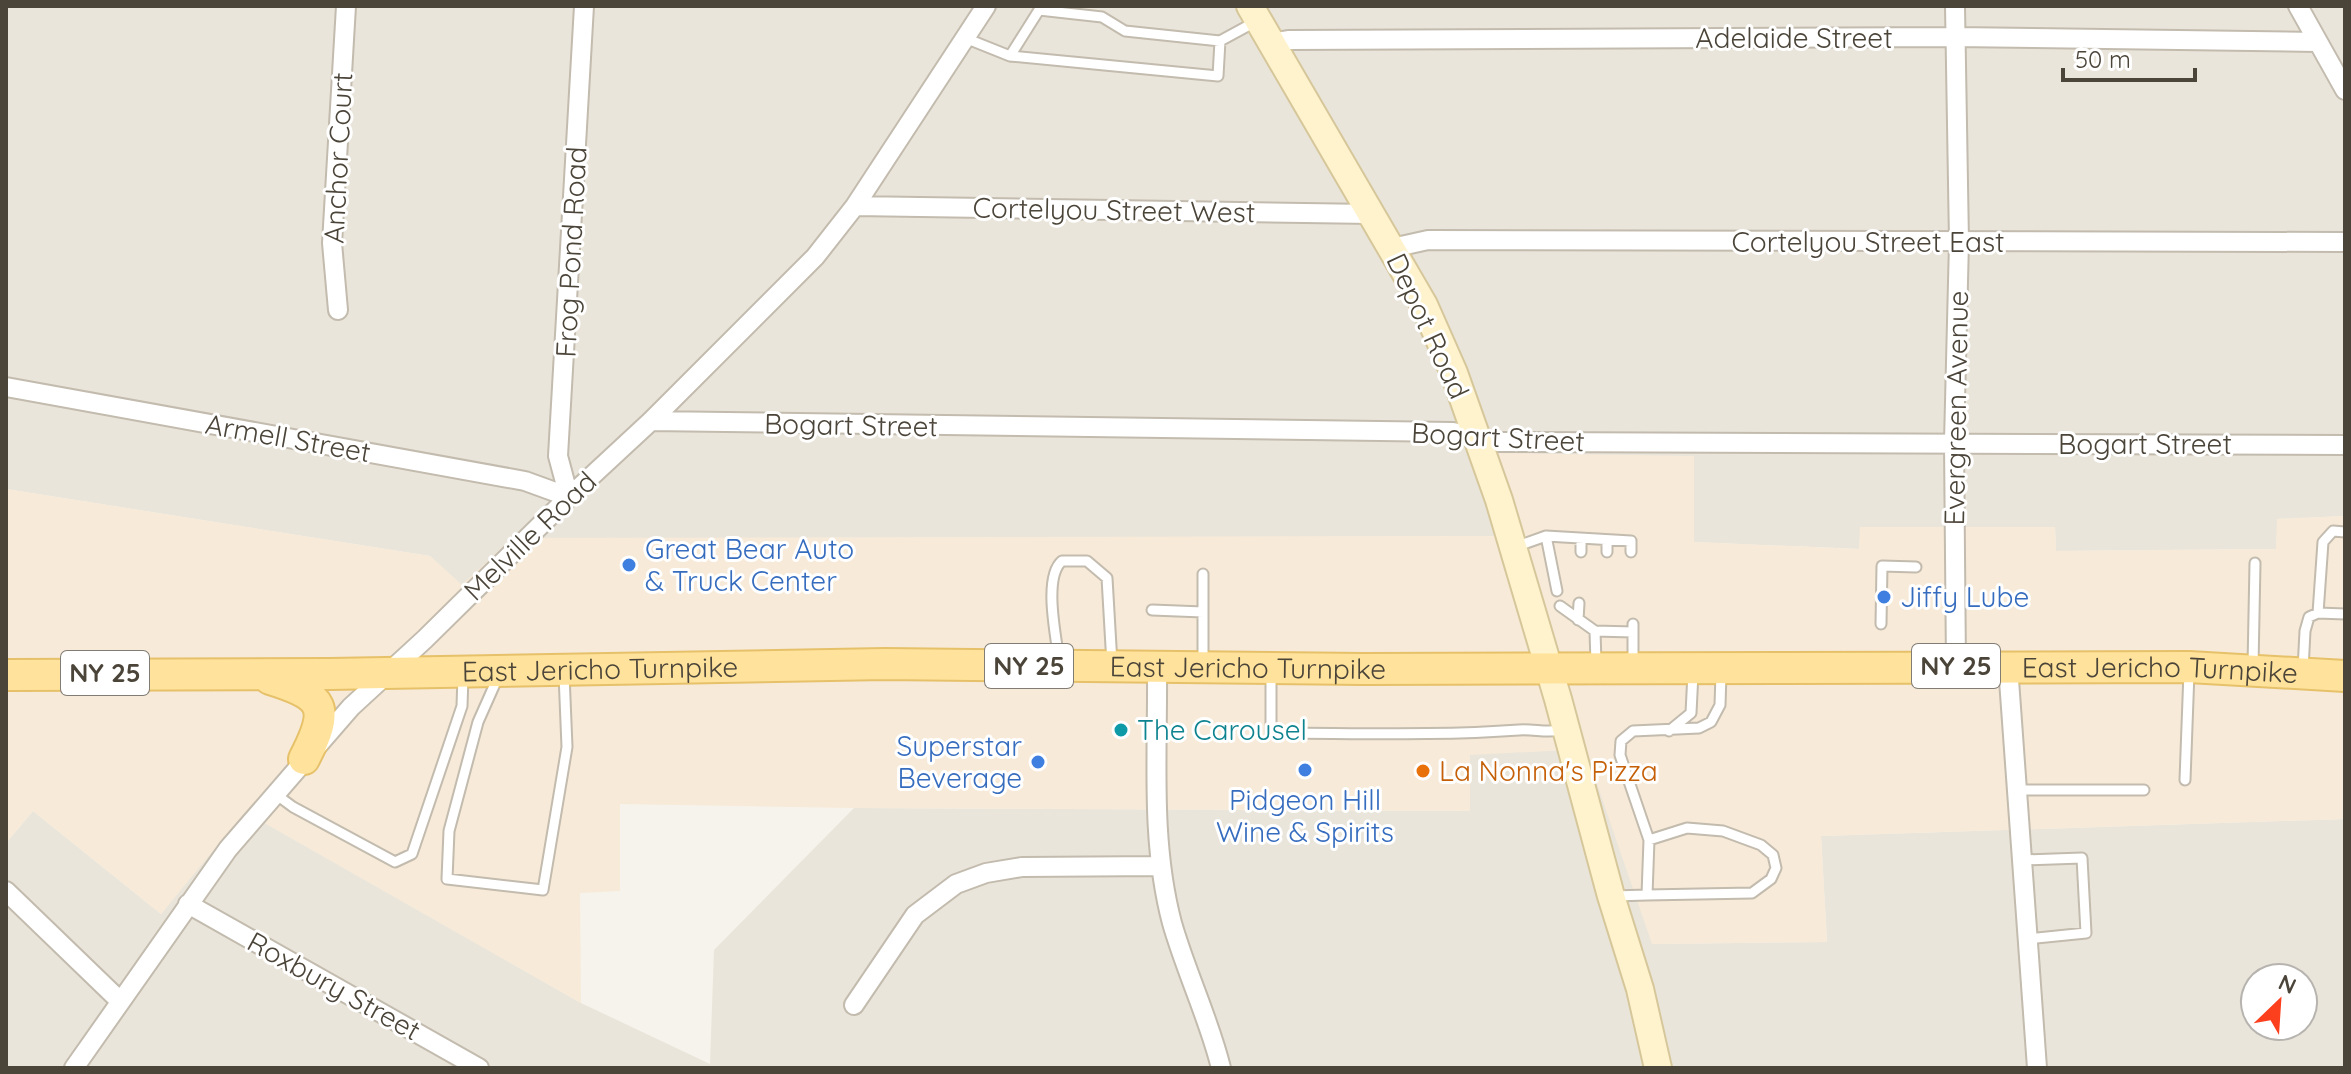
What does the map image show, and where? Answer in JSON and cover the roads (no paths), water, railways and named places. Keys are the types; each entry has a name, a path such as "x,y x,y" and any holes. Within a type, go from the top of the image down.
{"main road":[{"name":"East Jericho Turnpike","path":"6,675 885,664 1549,670 2189,667 2345,676"},
{"path":"249,673 291,686 306,693 318,704 320,720 317,733 304,759"}],"street":[{"name":"Anchor Court","path":"338,310 332,243 346,6"},
{"name":"Frog Pond Road","path":"569,497 558,456 584,6"},
{"name":"Melville Road","path":"74,1068 228,849 351,707 651,421 815,257 855,206 986,6"},
{"name":"Evergreen Avenue","path":"1955,6 1959,242 1954,442 1956,666"},
{"path":"2298,6 2345,90"},
{"name":"Adelaide Street","path":"1260,23 1288,40 1955,37 2317,42"},
{"name":"Depot Road","path":"1260,23 1424,305 1454,373 1549,670 1640,989 1658,1068"},
{"name":"Cortelyou Street West","path":"855,206 1372,214"},
{"name":"Cortelyou Street East","path":"1392,248 1428,240 2345,242"},
{"name":"Armell Street","path":"6,387 525,481 569,497"},
{"name":"Bogart Street","path":"651,421 1453,432 1498,442 2345,445"},
{"path":"2008,666 2037,1068"},
{"path":"1157,668 1160,866 1172,922 1221,1068"},
{"path":"854,1005 915,915 956,884 986,873 1022,867 1160,866"},
{"path":"6,891 120,1001"},
{"name":"Roxbury Street","path":"188,904 479,1068"}],"lane":[{"path":"1010,56 1039,10 1102,17 1125,31 1220,41 1260,23"},
{"path":"965,38 1010,56 1218,76 1220,41"},
{"path":"2318,613 2323,542 2333,531 2345,532"},
{"path":"1546,536 1557,591"},
{"path":"1512,548 1546,536 1631,541 1631,552"},
{"path":"1581,539 1581,552"},
{"path":"1607,540 1607,552"},
{"path":"1060,667 1053,572 1062,561 1087,561 1107,578 1112,667"},
{"path":"2252,670 2255,563"},
{"path":"1881,624 1882,566 1916,567"},
{"path":"1203,574 1203,668"},
{"path":"1578,620 1579,603"},
{"path":"1560,606 1595,631 1633,628 1633,670"},
{"path":"1152,610 1203,612"},
{"path":"2302,673 2309,617 2318,613 2345,614"},
{"path":"1595,631 1596,670"},
{"path":"2185,780 2189,667"},
{"path":"501,671 478,722 449,831 447,879 543,890 567,747 564,669"},
{"path":"1270,669 1271,733 1483,733 1565,729"},
{"path":"1669,731 1691,713 1707,670"},
{"path":"1647,895 1649,840 1620,755 1621,741 1633,731 1699,728 1711,722 1720,705 1707,670"},
{"path":"274,793 293,807 395,862 412,854 462,706 462,671"},
{"path":"2017,790 2144,790"},
{"path":"1611,896 1752,893 1771,879 1776,868 1773,855 1761,845 1723,831 1687,828 1649,840"},
{"path":"2022,860 2082,858 2086,933 2028,939"}],"place":[{"name":"Great Bear Auto & Truck Center","path":"629,565"},
{"name":"Jiffy Lube","path":"1884,597"},
{"name":"The Carousel","path":"1121,730"},
{"name":"Superstar Beverage","path":"1038,762"},
{"name":"Pidgeon Hill Wine & Spirits","path":"1305,770"},
{"name":"La Nonna's Pizza","path":"1423,771"}]}
